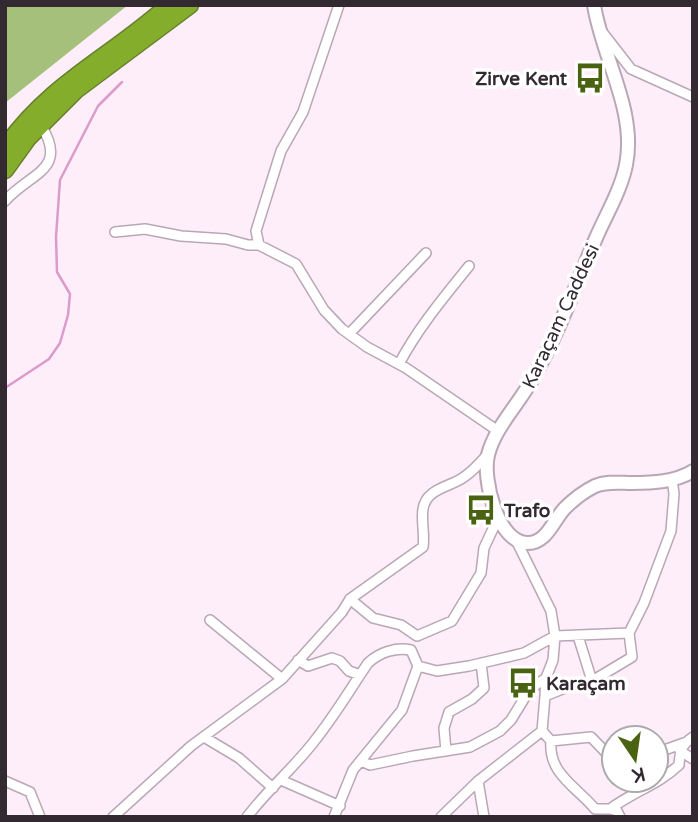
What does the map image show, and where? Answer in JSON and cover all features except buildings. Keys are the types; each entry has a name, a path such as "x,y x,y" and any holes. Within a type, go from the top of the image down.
{"highway":[{"path":"5,148 23,122 50,96 169,5"},
{"path":"5,170 28,138 76,90 190,5"}],"street":[{"path":"259,245 256,231 281,151 303,112 339,5"},
{"name":"Karaçam Caddesi","path":"516,540 498,517 490,497 486,473 488,454 498,431 546,356 626,164 627,128 613,71 597,26 594,5"},
{"path":"597,26 631,69 693,97"},
{"path":"5,201 48,166 52,154 51,141 41,125"},
{"path":"116,232 145,229 181,236 226,239 259,245 296,264 324,310 349,334 399,364 498,431"},
{"path":"349,334 426,253"},
{"path":"399,364 433,310 469,266"},
{"path":"113,817 191,746 282,679 342,612 350,599 423,547 423,506 428,497 444,485 455,483 467,476 488,454"},
{"path":"516,540 528,544 539,540 546,535 565,509 592,488 605,483 672,480 693,471"},
{"path":"545,696 570,685 592,681 632,657 629,634 645,603 671,531 674,494 672,480"},
{"path":"405,649 417,636 452,621 481,573 484,548 498,517"},
{"path":"442,817 478,781 502,765 542,731 546,678 553,660 555,636 551,611 516,540"},
{"path":"350,599 373,618 401,625 417,636"},
{"path":"210,620 282,679"},
{"path":"418,666 437,671 481,663 524,653 555,636 629,634"},
{"path":"578,636 592,681"},
{"path":"247,817 316,739 376,655 411,650 418,666 402,710 353,770 334,817"},
{"path":"298,660 308,666 332,658 360,676"},
{"path":"446,751 444,728 449,712 472,699 484,688 481,663"},
{"path":"361,761 370,765 470,747 500,731 516,713 530,689 546,678"},
{"path":"542,731 551,741 550,753 563,780 585,797 592,813 610,808 642,788 664,779 679,765 686,744"},
{"path":"204,737 239,758 273,788"},
{"path":"551,741 591,737 600,746"},
{"path":"686,744 693,759"},
{"path":"281,780 340,807"},
{"path":"5,781 30,792 40,817"},
{"path":"478,781 484,817"},
{"path":"610,808 617,811 620,817"}],"green space":[{"path":"5,5 128,5 5,103"}],"waterway":[{"path":"5,388 49,359 60,343 68,315 70,294 57,272 56,237 60,180 98,106 122,82"}],"place":[{"name":"Zirve Kent","path":"590,78"},
{"name":"Trafo","path":"481,510"},
{"name":"Karaçam","path":"523,683"}]}
